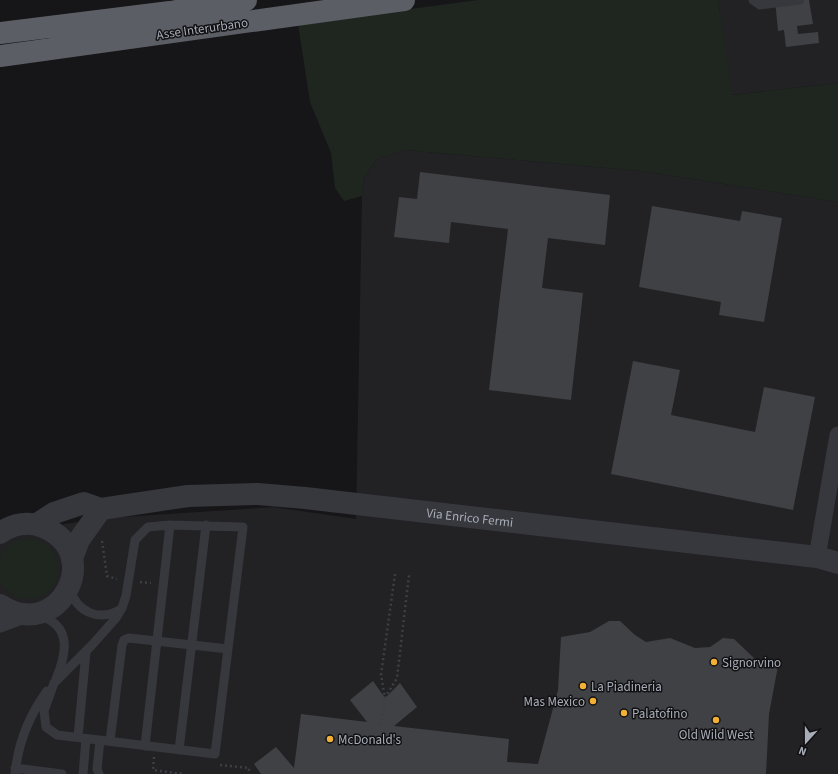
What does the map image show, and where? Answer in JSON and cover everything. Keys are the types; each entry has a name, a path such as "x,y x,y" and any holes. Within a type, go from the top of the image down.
{"highway":[{"name":"Asse Interurbano","path":"0,33 170,12 246,0"},
{"name":"Asse Interurbano","path":"0,56 404,0"}],"street":[{"path":"816,557 838,435"},
{"name":"Via Enrico Fermi","path":"37,524 54,513 84,503 96,516 188,496 258,494 313,499 816,557 838,563"},
{"path":"72,558 79,540 96,516"},
{"path":"0,624 49,610 62,600 70,588 74,573 72,558 65,542 52,531 37,524 27,523 2,530"},
{"path":"0,605 10,612 29,615"}],"lane":[{"path":"752,0 760,5 800,0"},
{"path":"145,746 170,525"},
{"path":"29,615 47,618 57,626 64,637 64,657 54,683 44,711 46,727 57,735 215,754 243,527 206,525 170,525 148,527 135,540 122,608 116,618 86,652 54,683 32,714 17,752 15,771 62,774"},
{"path":"179,750 206,525"},
{"path":"70,588 77,603 90,614 101,616 112,614 122,608"},
{"path":"110,741 122,645 124,640 129,638 228,649"},
{"path":"83,774 82,738 86,652"},
{"path":"98,774 97,769 100,740"}],"path":[{"path":"96,516 101,536 106,576 164,585"},
{"path":"381,725 385,698 381,675 395,574"},
{"path":"385,698 396,678 409,575"},
{"path":"154,757 153,770 183,774"}],"shaded area":[{"path":"478,0 718,0 732,95 838,83 838,202 642,171 404,150 377,159 364,177 362,196 344,201 335,188 331,153 310,102 298,24"},
{"path":"718,0 838,0 838,83 731,95"},
{"path":"404,150 642,171 838,202 838,774 0,774 0,533 107,518 273,507 356,519 362,196 364,177 377,159"},
{"path":"22,539 34,539 45,544 53,552 58,563 56,581 45,594 34,599 22,599 11,594 3,586 -2,575 -2,563 3,552 11,544"}],"building":[{"path":"775,0 809,0 813,24 797,26 798,34 818,32 819,43 786,47 784,30 778,31"},
{"path":"420,172 610,195 605,245 548,238 542,288 583,293 571,400 489,390 508,229 451,222 449,243 394,237 399,197 417,199"},
{"path":"652,206 740,221 742,211 782,218 764,322 719,315 721,302 639,287"},
{"path":"633,361 680,370 671,415 755,432 764,387 815,397 793,510 611,474"},
{"path":"609,621 620,621 635,635 646,642 670,638 695,648 710,647 723,638 734,639 755,659 778,666 769,714 766,774 261,774 254,764 276,747 294,768 301,714 367,722 350,700 373,681 385,698 400,683 417,707 394,726 509,739 507,762 538,764 558,690 561,637 590,632"}],"place":[{"name":"Signorvino","path":"714,662"},
{"name":"La Piadineria","path":"583,686"},
{"name":"Mas Mexico","path":"593,701"},
{"name":"Palatofino","path":"624,713"},
{"name":"Old Wild West","path":"716,720"},
{"name":"McDonald's","path":"330,739"}]}
